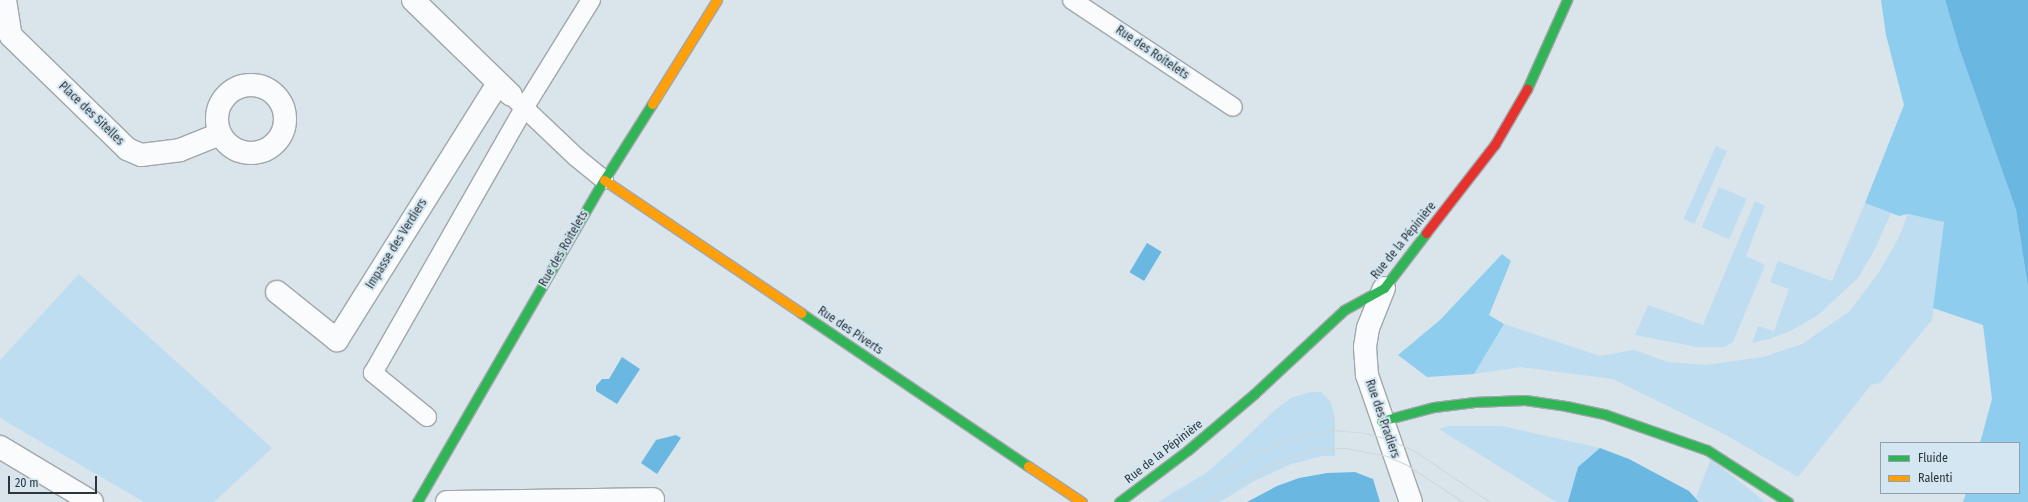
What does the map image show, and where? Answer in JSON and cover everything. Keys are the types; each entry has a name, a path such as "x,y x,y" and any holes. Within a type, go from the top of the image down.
{"street":[{"name":"Place des Sitelles","path":"5,0 11,36 127,150 141,155 180,150 220,134"},
{"path":"413,0 511,95"},
{"name":"Rue des Roitelets","path":"417,502 604,180 717,0"},
{"name":"Rue de la Pépinière","path":"1119,502 1188,450 1254,394 1344,310 1384,288 1495,144 1521,101 1568,0"},
{"name":"Impasse des Verdiers","path":"277,292 337,340 511,95"},
{"name":"Rue des Piverts","path":"604,180 1082,502"},
{"name":"Rue des Pradiers","path":"1384,288 1368,328 1365,347 1367,375 1381,420 1411,502"},
{"path":"1381,420 1422,409 1473,402 1525,400 1566,406 1604,414 1707,450 1788,502"},
{"path":"0,447 92,502"},
{"path":"447,502 652,499"}],"lane":[{"path":"426,417 373,373 511,95 592,0"},
{"name":"Rue des Roitelets","path":"1072,0 1232,107"},
{"path":"511,95 576,157 604,180"}],"shaded area":[{"path":"1881,0 1945,0 1959,48 2016,210 2028,288 2028,502 1963,502 1966,494 2020,494 2020,442 1980,442 1992,399 1983,325 1933,308 1944,222 1908,214 1899,216 1865,203 1904,105 1886,35"},
{"path":"1945,0 2028,0 2028,288 2016,210 1959,48"},
{"path":"1716,146 1727,151 1694,224 1683,219"},
{"path":"1719,187 1747,199 1729,239 1702,228"},
{"path":"1755,201 1765,206 1746,256 1765,265 1733,342 1725,347 1697,347 1635,335 1648,305 1703,325"},
{"path":"1865,203 1891,213 1874,251 1858,278 1818,315 1790,331 1769,339 1752,343 1758,326 1774,331 1789,289 1770,282 1778,261 1832,281"},
{"path":"1908,214 1944,222 1932,320 1880,383 1871,385 1798,477 1726,435 1613,379 1521,367 1474,374 1504,324 1600,356 1634,350 1668,362 1705,365 1763,357 1802,344 1850,311 1879,272 1899,237"},
{"path":"1147,243 1162,252 1144,281 1129,272"},
{"path":"1502,254 1511,261 1489,315 1504,324 1474,374 1427,377 1398,355 1440,320"},
{"path":"79,274 272,448 214,502 144,502 0,418 0,360"},
{"path":"622,357 640,369 617,404 596,391 596,386 602,379 609,379"},
{"path":"1311,392 1321,392 1331,402 1335,419 1335,456 1322,456 1291,464 1254,481 1220,502 1158,502 1206,473 1275,410 1291,398"},
{"path":"1448,426 1502,426 1600,448 1578,467 1568,502 1556,502 1439,429"},
{"path":"676,435 681,438 657,474 641,463 656,440"},
{"path":"1600,448 1629,459 1689,491 1699,502 1568,502 1578,467"},
{"path":"1711,459 1766,502 1700,502 1696,497"},
{"path":"1355,472 1373,479 1380,502 1247,502 1277,486 1299,478 1327,473"}],"tram line":[{"path":"1172,502 1255,453 1293,437 1332,430 1365,433 1388,439 1413,450 1490,502"},
{"path":"1205,502 1276,463 1301,453 1322,448 1345,448 1387,456 1407,465 1463,502"}],"traffic: fast":[{"path":"1527,89 1567,0"},
{"path":"417,502 604,180 652,104"},
{"path":"1119,502 1188,450 1254,394 1344,310 1384,288 1426,233"},
{"path":"801,313 1028,466"},
{"path":"1381,421 1434,407 1473,402 1525,400 1566,406 1604,414 1707,450 1788,502"}],"traffic: slow":[{"path":"652,104 717,0"},
{"path":"604,180 801,313"},
{"path":"1028,466 1082,502"}],"traffic: jam":[{"path":"1426,233 1495,144 1527,89"}]}
